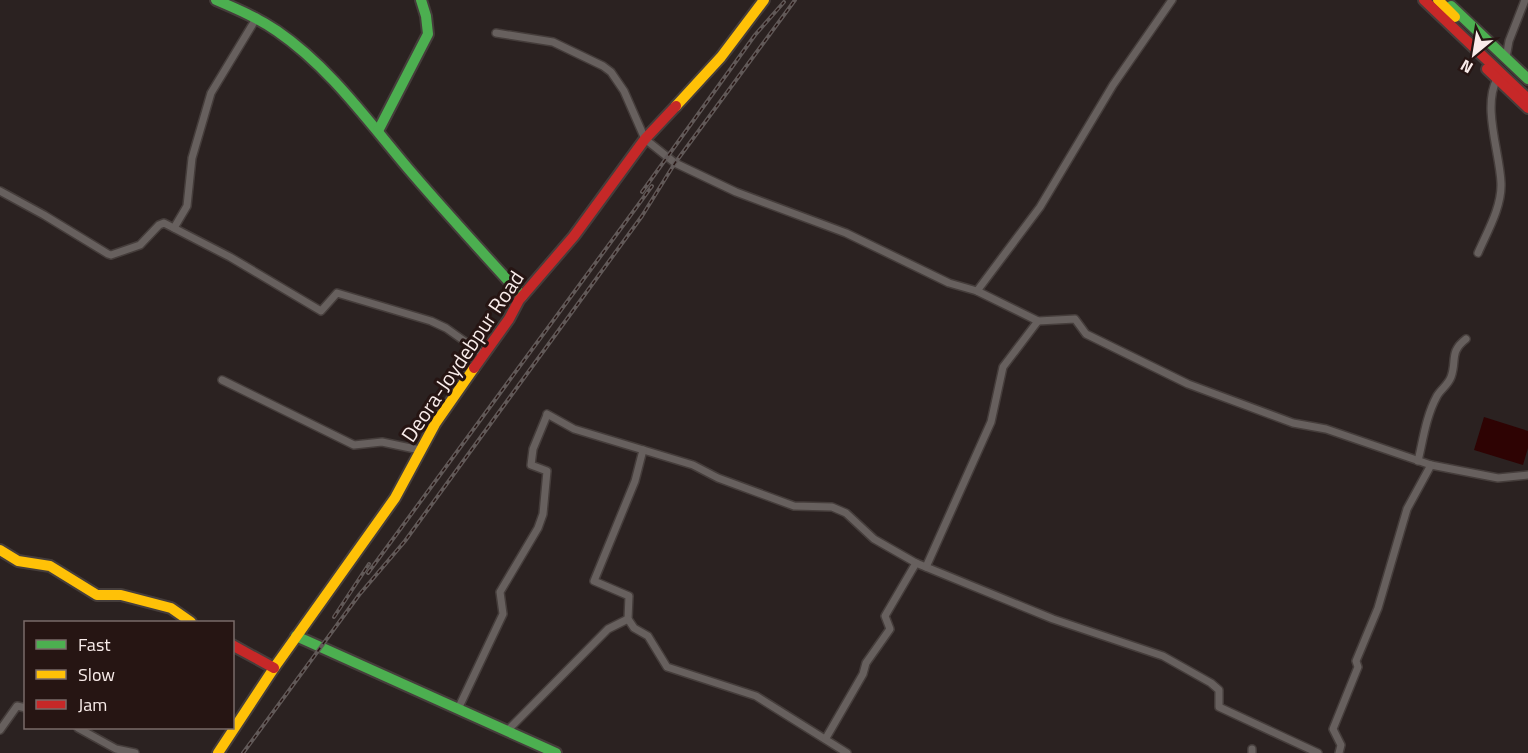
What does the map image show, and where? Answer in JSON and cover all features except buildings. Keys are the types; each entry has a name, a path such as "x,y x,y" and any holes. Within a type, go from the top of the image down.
{"main road":[{"path":"216,0 241,4 300,47 378,131 411,172 522,296"},
{"path":"378,131 428,34 421,0"},
{"name":"Deora-Joydebpur Road","path":"234,729 296,636 395,498 435,424 509,319 522,296 573,236 645,139 715,64 764,0"},
{"path":"1417,0 1528,108"},
{"path":"1424,0 1528,99"},
{"path":"1437,0 1528,87"},
{"path":"1445,0 1528,79"},
{"path":"0,550 18,561 50,566 97,595 121,595 171,608 190,621"},
{"path":"296,636 507,731 536,749 556,753"},
{"path":"234,646 274,668"},
{"name":"Deora-Joydebpur Road","path":"218,753 234,729"}],"street":[{"path":"977,291 1040,207 1113,85 1172,0"},
{"path":"1506,58 1509,41 1526,0"},
{"path":"174,228 187,206 192,158 210,93 257,17"},
{"path":"496,33 553,42 603,66 624,92 645,139 675,163 736,192 846,233 949,283 977,291 1038,321 1075,319 1086,334 1188,384 1293,423 1326,429 1431,465 1498,478 1528,475"},
{"path":"1478,253 1496,210 1502,185 1491,104 1493,86 1497,79"},
{"path":"0,192 111,255 140,245 162,223 321,311 337,293 431,321 446,328 484,355"},
{"path":"926,567 991,422 1003,367 1038,321"},
{"path":"1418,461 1426,423 1437,395 1450,380 1453,355 1466,339"},
{"path":"222,380 354,446 382,442 420,450"},
{"path":"458,709 503,614 500,592 538,528 543,514 547,471 531,465 534,449 547,414 574,429 693,465 718,478 794,506 832,507 846,513 874,539 916,563 1064,623 1163,656 1211,683 1219,690 1219,707 1318,753"},
{"path":"643,450 635,481 594,578 596,583 630,597 628,619 634,628 648,636 667,667 756,696 847,753"},
{"path":"1339,753 1341,745 1333,729 1358,667 1356,661 1378,608 1407,509 1431,465"},
{"path":"826,738 864,672 866,663 890,629 885,616 916,563"},
{"path":"507,731 608,629 628,619"},
{"path":"0,730 17,706 24,708"},
{"path":"80,729 112,748 135,753"}],"shaded area":[{"path":"1484,417 1528,431 1528,448 1523,465 1474,450"}],"railway":[{"path":"243,753 359,595 405,541 642,216 675,163 795,0"},
{"path":"642,192 755,35 784,2"},
{"path":"368,573 652,186"},
{"path":"334,617 369,564"}],"traffic: fast":[{"path":"216,0 270,26 315,62 522,296"},
{"path":"378,131 428,34 421,0"},
{"path":"1451,6 1528,79"},
{"path":"296,636 556,753"}],"traffic: slow":[{"path":"676,106 721,57 764,0"},
{"path":"1438,0 1455,17"},
{"path":"234,729 274,668 395,498 435,424 474,368"},
{"path":"0,550 18,561 50,566 97,595 121,595 171,608 190,621"},
{"path":"218,753 234,729"}],"traffic: jam":[{"path":"1424,0 1528,99"},
{"path":"1487,69 1528,108"},
{"path":"474,368 509,319 519,300 574,236 645,139 676,106"},
{"path":"234,646 274,668"}]}
